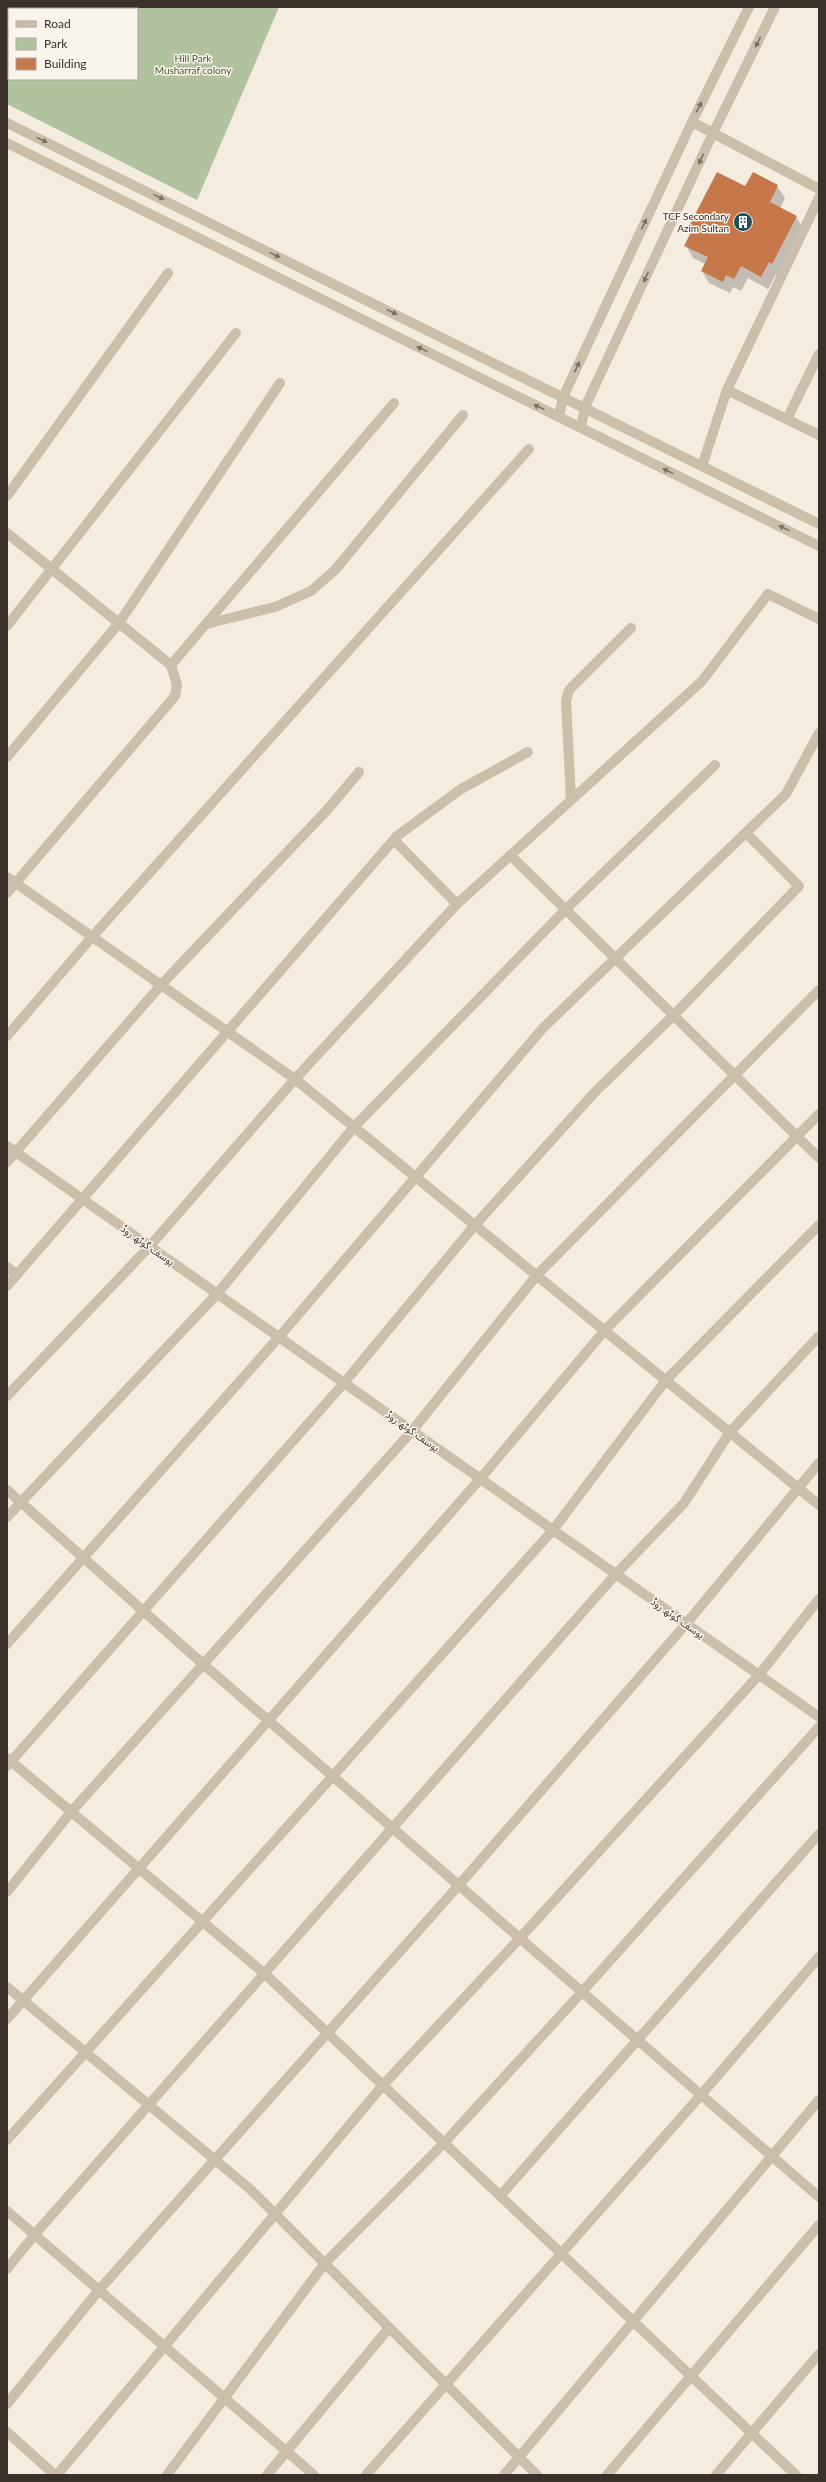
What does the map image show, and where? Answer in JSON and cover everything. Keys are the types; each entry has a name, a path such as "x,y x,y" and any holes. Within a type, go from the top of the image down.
{"street":[{"path":"559,417 564,397 692,122 749,7"},
{"path":"581,428 585,407 714,131 775,7"},
{"path":"692,122 714,131 819,189"},
{"path":"7,123 585,407 819,524"},
{"path":"7,143 819,546"},
{"path":"702,466 727,390 819,198"},
{"path":"7,496 168,273"},
{"path":"7,626 53,570 236,333"},
{"path":"787,419 819,354"},
{"path":"7,757 119,623 280,383"},
{"path":"727,390 819,435"},
{"path":"171,665 394,403"},
{"path":"206,624 275,607 311,590 335,570 463,415"},
{"path":"7,1036 92,937 529,449"},
{"path":"7,533 171,665 177,685 175,696 11,880 7,893"},
{"path":"7,1396 150,1246 295,1079 457,904 702,681 768,594 819,619"},
{"path":"571,800 566,701 569,690 631,628"},
{"path":"7,1644 83,1556 279,1337 543,1028 786,794 819,733"},
{"path":"7,1286 394,840 461,789 528,752"},
{"path":"7,1518 20,1502 217,1294 354,1127 565,910 715,765"},
{"path":"7,1162 161,985 328,810 359,772"},
{"path":"746,833 799,886 674,1016 595,1092 475,1225 344,1383 8,1762 71,1812 265,1974 796,2475"},
{"path":"394,840 457,904"},
{"path":"510,855 819,1158"},
{"path":"11,880 295,1079 819,1504"},
{"path":"7,1892 71,1812 412,1431 536,1275 736,1076 819,990"},
{"path":"7,2019 480,1479 605,1330 819,1114"},
{"name":"یوسف گوٹھ روڈ","path":"7,1146 819,1717"},
{"path":"7,2140 334,1777 553,1530 666,1380 819,1225"},
{"path":"7,1267 17,1275"},
{"path":"7,2269 34,2234 394,1829 616,1574 684,1503 730,1432 819,1336"},
{"path":"7,2404 99,2290 459,1885 686,1624 819,1463"},
{"path":"7,1490 203,1664 819,2197"},
{"path":"7,2432 56,2475 383,2085 520,1938 759,1675 819,1598"},
{"path":"167,2475 325,2263 444,2143 582,1992 819,1726"},
{"path":"500,2196 639,2041 819,1834"},
{"path":"366,2475 701,2095 819,1958"},
{"path":"7,1987 250,2189 537,2475"},
{"path":"504,2475 773,2157 819,2100"},
{"path":"7,2211 314,2475"},
{"path":"607,2475 819,2225"},
{"path":"267,2475 389,2328"},
{"path":"716,2475 819,2354"}],"green space":[{"name":"Hill Park Musharraf colony","path":"7,7 279,7 197,200 7,104"}],"building":[{"name":"TCF Secondary Azim Sultan","path":"717,172 745,186 753,172 778,185 770,202 797,216 772,264 769,262 761,277 741,266 734,279 726,275 723,282 701,271 708,257 684,246 692,230 688,228"}],"place":[{"name":"TCF Secondary Azim Sultan","path":"743,222"}]}
